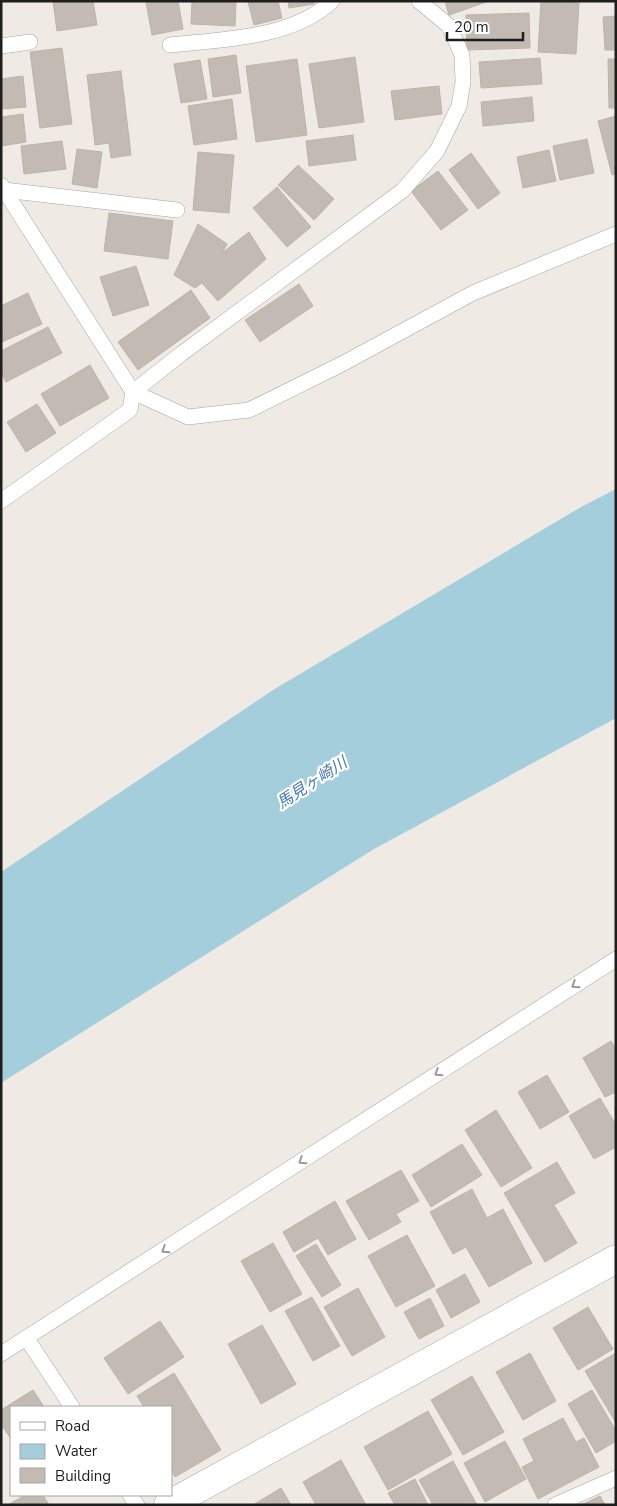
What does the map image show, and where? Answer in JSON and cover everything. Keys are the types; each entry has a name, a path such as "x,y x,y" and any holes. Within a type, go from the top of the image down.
{"street":[{"path":"168,1505 616,1259"}],"lane":[{"path":"170,45 271,32 300,22 332,1"},
{"path":"1,501 130,410 133,392 181,354 402,191 437,151 459,106 463,82 462,55 450,26 418,1"},
{"path":"1,46 30,42"},
{"path":"3,188 133,392 188,417 249,410 342,364 473,293 616,234"},
{"path":"3,188 177,210"},
{"path":"1,1354 616,959"},
{"path":"27,1339 71,1406"},
{"path":"555,1505 616,1478"}],"water":[{"name":"馬見ヶ崎川","path":"616,489 616,718 374,849 1,1083 1,872 273,690 581,507"}],"building":[{"path":"53,1 93,1 97,25 57,31"},
{"path":"178,1 183,29 152,35 146,2"},
{"path":"192,1 236,1 235,26 191,24"},
{"path":"278,1 282,18 254,25 248,2"},
{"path":"288,1 314,1 314,4 289,8"},
{"path":"445,1 489,1 449,15"},
{"path":"541,1 579,3 576,54 538,52"},
{"path":"529,13 530,48 467,50 466,15"},
{"path":"616,16 616,50 605,50 603,17"},
{"path":"62,48 72,124 40,128 30,52"},
{"path":"236,55 241,93 213,97 208,59"},
{"path":"355,57 364,122 319,128 309,64"},
{"path":"540,58 542,84 481,88 479,62"},
{"path":"297,59 307,135 256,142 246,66"},
{"path":"608,59 616,59 616,108 609,108"},
{"path":"200,60 207,99 181,103 174,64"},
{"path":"121,71 131,155 111,158 109,143 95,145 87,75"},
{"path":"23,76 26,107 1,109 1,79"},
{"path":"439,86 442,114 395,120 391,91"},
{"path":"532,97 534,121 483,126 481,102"},
{"path":"232,99 237,139 194,145 188,106"},
{"path":"23,114 26,142 1,146 1,117"},
{"path":"616,116 616,174 612,175 598,121"},
{"path":"353,135 356,160 309,166 306,141"},
{"path":"587,139 594,173 560,180 553,146"},
{"path":"62,141 66,169 24,174 21,146"},
{"path":"77,149 102,152 97,188 72,184"},
{"path":"549,150 556,181 523,188 517,157"},
{"path":"198,152 234,155 229,213 193,210"},
{"path":"471,153 500,193 478,209 449,170"},
{"path":"298,165 334,199 314,220 278,185"},
{"path":"438,171 468,210 441,230 411,191"},
{"path":"277,187 311,227 287,247 253,208"},
{"path":"109,213 173,221 168,259 104,251"},
{"path":"198,224 227,244 222,253 249,232 266,259 218,301 202,283 195,288 174,275"},
{"path":"136,266 149,305 113,316 100,277"},
{"path":"299,284 313,306 260,342 245,320"},
{"path":"191,290 210,318 138,370 118,342"},
{"path":"28,293 42,324 2,342 1,306"},
{"path":"48,327 62,353 6,382 1,372 1,351"},
{"path":"90,365 109,398 60,426 41,394"},
{"path":"37,404 56,433 26,452 7,422"},
{"path":"611,1041 616,1049 616,1092 605,1097 583,1058"},
{"path":"547,1075 569,1112 540,1129 518,1092"},
{"path":"600,1098 616,1125 616,1147 594,1159 569,1116"},
{"path":"496,1110 532,1168 501,1187 465,1130"},
{"path":"462,1144 482,1175 431,1207 412,1175"},
{"path":"557,1162 575,1193 554,1205 577,1243 545,1262 504,1193"},
{"path":"401,1170 419,1201 396,1214 401,1222 369,1240 346,1201"},
{"path":"472,1189 487,1218 503,1209 532,1263 489,1287 466,1247 453,1254 430,1212"},
{"path":"335,1201 356,1239 328,1255 318,1238 294,1252 283,1232"},
{"path":"407,1235 435,1286 396,1307 368,1256"},
{"path":"273,1243 302,1294 270,1312 241,1261"},
{"path":"316,1244 341,1285 322,1297 296,1256"},
{"path":"465,1274 480,1302 451,1318 436,1290"},
{"path":"358,1288 385,1337 352,1356 324,1307"},
{"path":"312,1297 340,1346 313,1361 285,1311"},
{"path":"430,1298 444,1326 419,1339 404,1312"},
{"path":"588,1307 613,1349 578,1370 553,1328"},
{"path":"160,1321 184,1357 128,1394 104,1358"},
{"path":"262,1325 296,1384 261,1404 228,1344"},
{"path":"530,1353 556,1401 523,1420 496,1372"},
{"path":"616,1353 616,1423 585,1371"},
{"path":"174,1373 221,1450 175,1477 172,1472 172,1406 143,1406 137,1396"},
{"path":"472,1376 504,1432 463,1455 431,1400"},
{"path":"33,1390 43,1406 10,1406 10,1438 1,1424 1,1410"},
{"path":"592,1390 616,1431 616,1441 596,1453 568,1404"},
{"path":"428,1411 452,1454 388,1490 364,1447"},
{"path":"563,1418 576,1442 584,1438 599,1467 538,1499 522,1467 534,1461 523,1439"},
{"path":"505,1441 526,1479 485,1502 464,1463"},
{"path":"341,1460 366,1505 316,1505 303,1482"},
{"path":"453,1461 477,1505 433,1505 419,1480"},
{"path":"415,1479 428,1505 395,1505 388,1493"},
{"path":"281,1488 291,1505 253,1505"},
{"path":"23,1496 44,1496 49,1505 8,1505"},
{"path":"600,1496 605,1505 581,1505"}]}
